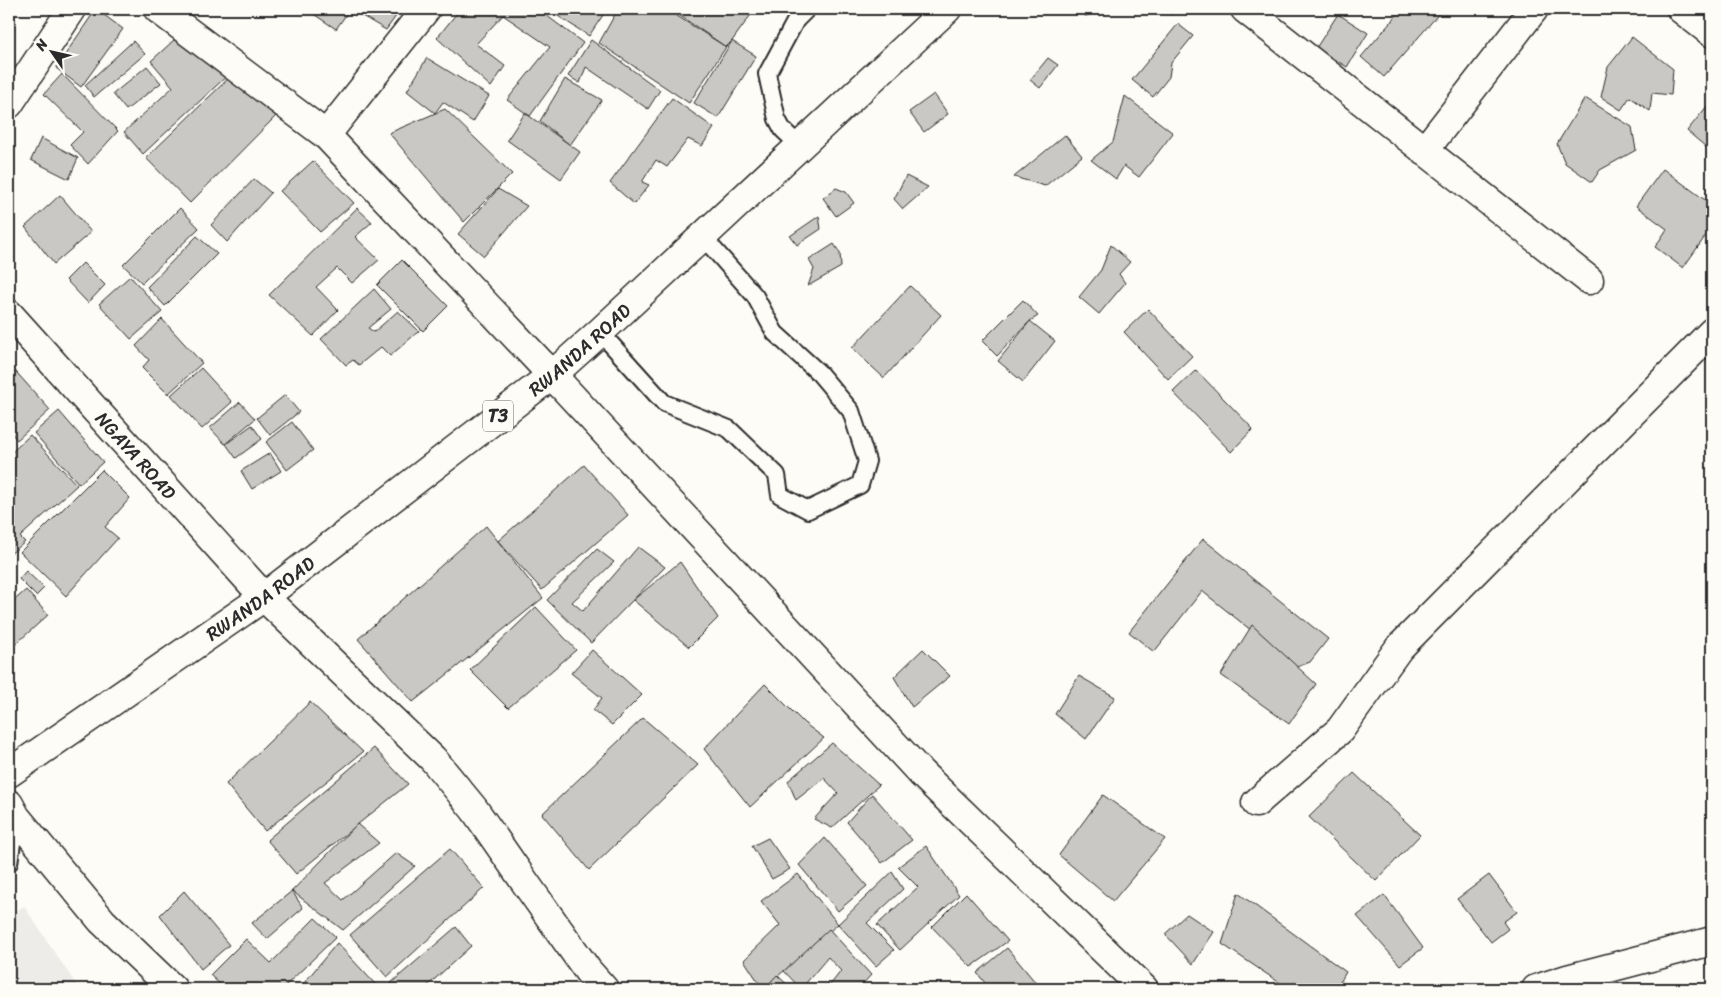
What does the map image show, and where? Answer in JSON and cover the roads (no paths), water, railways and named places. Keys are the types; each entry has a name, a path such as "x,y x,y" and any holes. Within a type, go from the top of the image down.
{"main road":[{"path":"9,104 72,9"},
{"path":"158,9 326,135 922,773 1144,989"},
{"path":"326,135 426,9"},
{"name":"RWANDA ROAD","path":"9,773 264,597 552,375 947,9"},
{"path":"1245,9 1588,280"},
{"path":"1424,151 1534,9"},
{"path":"1681,9 1712,33"},
{"name":"NGAYA ROAD","path":"9,314 264,597 433,759 474,809 583,964 604,989"},
{"path":"1256,802 1340,730 1399,648 1712,332"},
{"path":"13,810 102,920 173,989"},
{"path":"1536,989 1712,941"}],"lane":[{"path":"800,146 783,130 777,119 767,74 796,20 807,9"},
{"path":"600,332 664,403 729,429 777,475 780,495 808,510 860,485 867,462 851,411 819,372 775,333 755,296 703,237"},
{"path":"9,863 13,810"}]}
